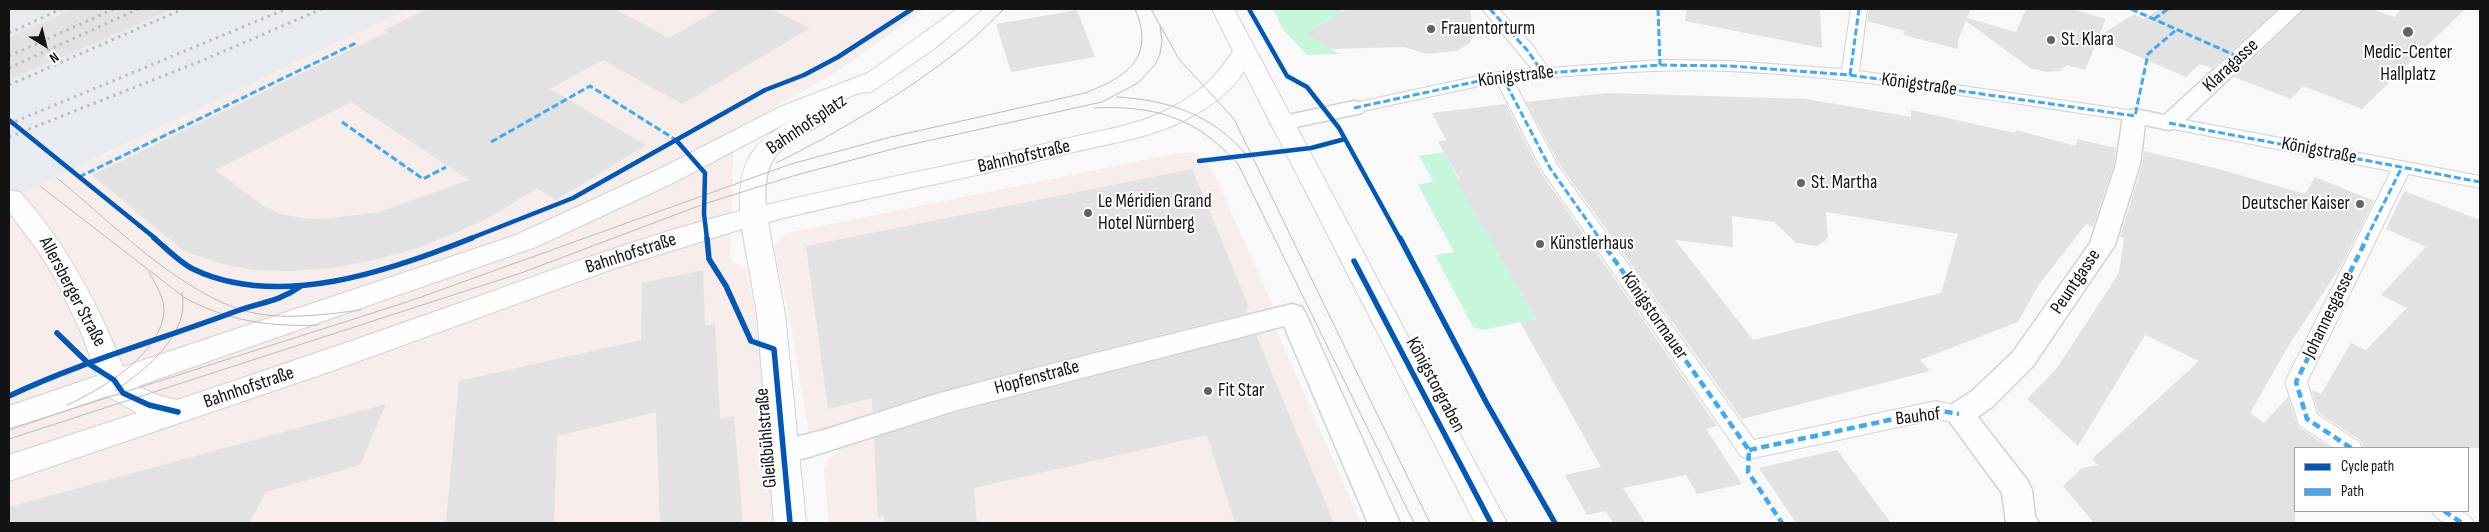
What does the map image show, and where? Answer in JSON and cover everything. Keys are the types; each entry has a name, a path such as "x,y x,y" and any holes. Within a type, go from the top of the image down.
{"main road":[{"name":"Bahnhofsplatz","path":"755,216 755,172 763,154 788,134 879,77 972,9"},
{"path":"1222,9 1282,123"},
{"name":"Bahnhofstraße","path":"9,468 178,412 608,261 755,216 991,165 1147,126 1174,116 1212,93 1227,79 1244,52"},
{"name":"Bahnhofsplatz","path":"114,380 512,247 591,213 791,111 879,77"},
{"name":"Königstorgraben","path":"1282,123 1491,523"},
{"name":"Allersberger Straße","path":"11,198 30,218 55,255 94,330 118,389 134,399 178,412"},
{"name":"Gleißbühlstraße","path":"755,216 757,242 771,315 790,523"},
{"path":"9,418 114,380"}],"street":[{"path":"1490,9 1527,50 1543,72"},
{"path":"1850,75 1859,9"},
{"name":"Klaragasse","path":"2169,123 2292,9"},
{"name":"Königstraße","path":"1354,108 1502,76 1660,65 1729,66 1850,75 2135,116 2480,182"},
{"name":"Königstormauer","path":"1502,76 1550,168 1749,450"},
{"path":"1282,123 1354,108"},
{"name":"Peuntgasse","path":"1960,414 1982,399 2023,359 2102,245 2128,164 2135,116"},
{"name":"Johannesgasse","path":"2349,447 2307,419 2296,382 2402,167"},
{"name":"Hopfenstraße","path":"784,451 842,438 979,394 1292,314 1384,523"},
{"name":"Bauhof","path":"1749,450 1936,410 1960,414 2017,490 2020,519 2023,523"},
{"path":"2446,512 2462,523"}],"shaded area":[{"path":"9,9 408,9 9,199"},
{"path":"408,9 924,9 838,71 734,131 730,260 745,269 756,315 774,523 9,523 9,199"},
{"path":"1179,153 1192,153 1199,156 1213,172 1274,308 961,388 810,440 790,319 774,247 779,239 788,233"},
{"path":"1275,327 1361,523 829,523 824,470 828,459 844,446 918,419"}],"green space":[{"path":"1273,9 1341,9 1343,19 1330,19 1316,28 1329,48 1340,54 1307,55 1283,30"},
{"path":"1444,152 1459,180 1457,180 1536,319 1483,330 1473,327 1435,255 1454,252 1418,185 1433,181 1419,156"}],"building":[{"path":"74,9 173,9 9,80 9,38"},
{"path":"428,9 615,9 669,38 720,9 771,9 810,28 682,104 603,60 550,89 646,145 556,200 537,188 492,216 457,232 417,248 374,260 331,268 290,271 252,270 219,263 184,251 92,175 387,32 384,30","holes":["351,102 469,180 379,212 326,219 302,218 281,214 265,207 215,170"]},
{"path":"1347,9 1470,9 1474,35 1469,44 1457,51 1426,54 1404,47 1329,49 1307,33"},
{"path":"1687,9 1820,9 1822,48 1685,21"},
{"path":"1869,9 1971,9 1967,18 2016,32 2026,9 2072,9 2106,19 2099,36 2134,14 2144,19 2159,9 2278,9 2212,68 2200,64 2186,77 2098,39 2085,70 2067,65 2060,71 2046,72 2030,68 1966,21 1958,40 1958,49 1903,35 1905,31 1867,21"},
{"path":"2305,9 2372,9 2395,17 2401,9 2465,9 2362,109 2303,86 2291,99 2234,77"},
{"path":"1077,10 1095,57 1011,72 996,24"},
{"path":"1607,93 1806,99 1911,117 1911,110 2015,133 2016,130 2076,146 2077,139 2116,148 2114,164 2093,227 2086,224 2038,286 2018,322 1920,360 1930,371 1742,419 1560,165 1526,102","holes":["1826,212 1958,234 1941,293 1753,340 1675,240 1733,247 1732,216 1774,222 1796,243 1818,246 1828,238"]},
{"name":"Künstlerhaus","path":"1506,104 1541,173 1717,426 1706,429 1742,484 1697,494 1686,475 1623,488 1645,523 1613,523 1606,511 1587,515 1565,475 1601,467 1520,322 1536,319 1456,180 1460,180 1438,142 1446,140 1432,113"},
{"path":"2144,151 2219,169 2305,194 2315,177 2374,201 2341,266 2289,345 2250,413 2264,423 2288,397 2298,427 2329,447 2294,447 2295,523 2094,523 2063,486 2082,468 2098,465 2092,459 2199,361 2145,335 2078,446 2027,399 2057,368 2119,273 2124,238 2120,237 2142,165"},
{"path":"1192,169 1249,307 1245,308 1247,313 996,376 873,412 872,398 828,409 806,246"},
{"path":"2404,191 2480,220 2480,448 2364,447 2360,440 2319,413 2311,389 2321,394 2351,343 2366,350 2407,308 2381,295 2426,247 2386,229"},
{"path":"703,270 705,326 715,323 720,419 734,416 743,523 660,523 656,412 557,436 554,523 446,523 459,381 641,340 642,283"},
{"path":"1256,335 1334,523 1235,523 1207,435 974,488 977,523 885,523 884,516 878,517 874,438 955,413"},
{"path":"386,404 360,465 266,492 249,523 9,523 9,507"},
{"path":"1837,450 1891,523 1796,523 1759,468"}],"tram line":[{"path":"776,163 824,138 895,96 968,43 1004,9"},
{"path":"9,429 407,302 791,164 891,137 1085,93 1113,80 1134,63 1142,40 1141,26 1135,9"},
{"path":"1151,9 1179,59 1234,119 1430,523"},
{"path":"9,439 521,273 704,204 793,176 900,147 1102,102 1138,83 1155,65 1160,54 1162,41 1160,26"},
{"path":"1117,97 1154,102 1187,112 1218,128 1245,153"},
{"path":"1094,108 1136,109 1156,112 1174,118 1191,125 1207,135 1238,164 1414,523"},
{"path":"57,178 165,268 188,284 236,308 266,315 282,316 361,310"},
{"path":"40,186 182,296"},
{"path":"67,405 96,390 127,369 152,342 160,328 164,307 159,291 149,272"},
{"path":"115,391 152,361 173,336 180,322 183,307 182,296"},
{"path":"182,296 217,312 250,321 283,325 318,325"}],"railway":[{"path":"9,33 61,9"},
{"path":"9,56 114,9"},
{"path":"9,68 138,9"},
{"path":"9,85 183,9"},
{"path":"9,124 286,9"},
{"path":"9,137 201,61 322,9"}],"marked path":[{"path":"1490,9 1527,50 1543,73"},
{"path":"1658,9 1660,65"},
{"path":"1850,75 1859,9"},
{"path":"2131,9 2241,58"},
{"path":"2154,19 2168,9"},
{"path":"1354,108 1502,76 1660,65 1729,66 1850,75 2135,116 2148,54 2176,30"},
{"path":"79,177 356,43"},
{"path":"1502,76 1550,168 1749,450 1748,472 1782,523"},
{"path":"491,142 590,86 649,121 676,140 673,142"},
{"path":"342,122 423,179 446,167"},
{"path":"2169,123 2480,182"},
{"path":"2349,447 2307,419 2296,382 2402,167"},
{"path":"1749,450 1936,410 1959,414"},
{"path":"2446,512 2462,523"}],"cycle path":[{"path":"790,523 774,349 751,341 726,286 709,259 704,214 705,173 676,140 765,90 804,75 838,57 912,9"},
{"path":"1249,9 1287,76 1307,87 1339,128 1375,191 1486,402 1555,523"},
{"path":"9,120 191,268 226,282 258,286 301,286 366,274 462,242 573,198 676,140"},
{"path":"1199,161 1292,151 1345,139"},
{"path":"1354,261 1491,523"},
{"path":"9,396 47,378 173,335 241,309 284,298 301,286"},
{"path":"57,333 89,364 114,380 123,393 149,405 178,412"}],"place":[{"name":"Frauentorturm","path":"1431,29"},
{"name":"Medic-Center Hallplatz","path":"2408,32"},
{"name":"St. Klara","path":"2051,40"},
{"name":"St. Martha","path":"1801,183"},
{"name":"Deutscher Kaiser","path":"2360,204"},
{"name":"Le Méridien Grand Hotel Nürnberg","path":"1088,213"},
{"name":"Künstlerhaus","path":"1540,244"},
{"name":"Fit Star","path":"1208,391"}]}
